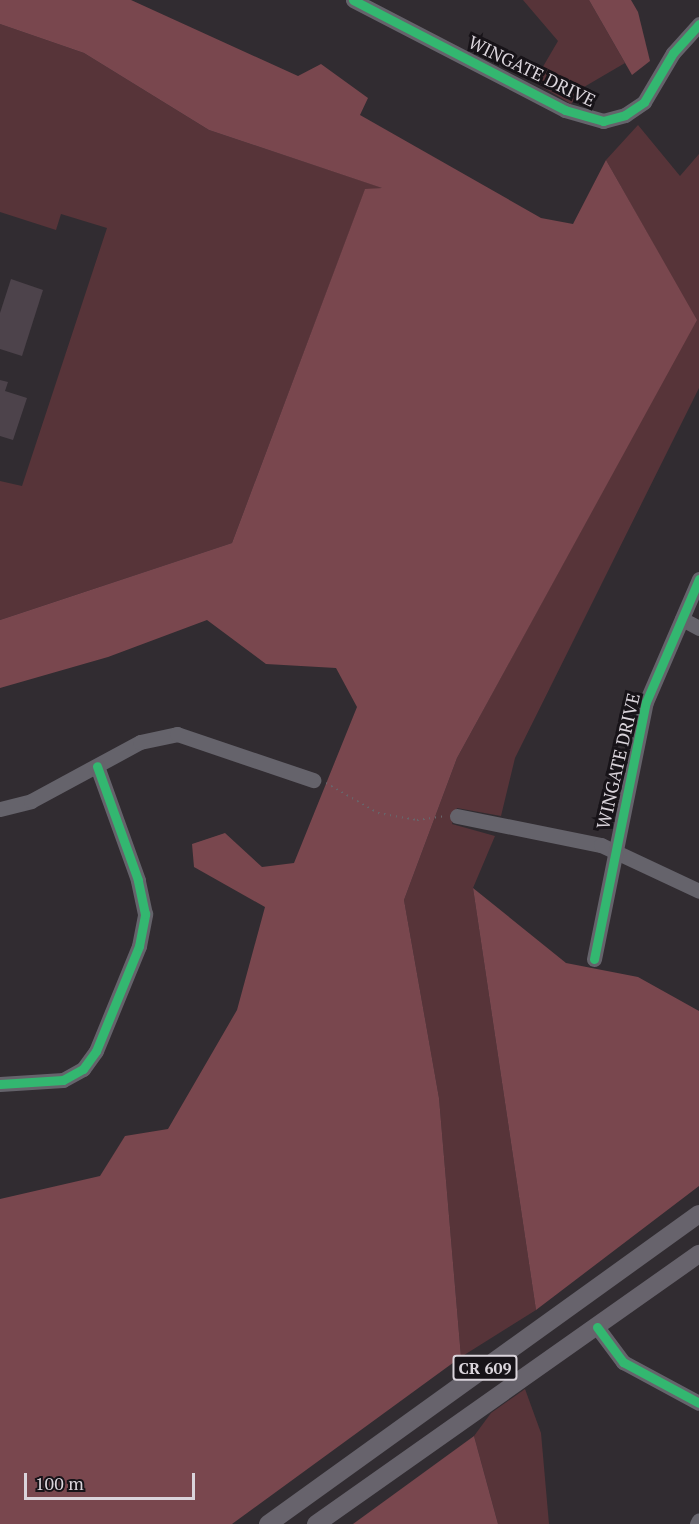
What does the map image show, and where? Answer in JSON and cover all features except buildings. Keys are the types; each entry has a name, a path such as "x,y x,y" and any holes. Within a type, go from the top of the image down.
{"main road":[{"name":"CR 609","path":"270,1524 699,1214"},
{"name":"CR 609","path":"316,1524 699,1254"}],"street":[{"name":"WINGATE DRIVE","path":"353,0 565,110 603,121 625,115 644,102 673,53 699,24"},
{"name":"WINGATE DRIVE","path":"594,959 646,702 699,579"},
{"path":"682,619 699,628"},
{"path":"0,809 32,801 140,742 177,734 313,780"},
{"path":"0,1084 63,1080 83,1068 96,1051 139,946 145,914 138,880 97,766"},
{"path":"457,816 615,850 699,891"},
{"path":"597,1327 623,1362 699,1402"},
{"path":"697,1524 699,1520"}],"path":[{"path":"313,780 337,785 378,813 417,820 457,816"}],"shaded area":[{"path":"0,0 131,0 298,76 321,64 368,98 360,115 541,218 573,224 606,160 697,320 457,758 404,900 439,1098 461,1357 232,1524 0,1524 0,1199 100,1176 125,1136 168,1129 237,1010 265,907 194,867 192,844 225,833 262,867 294,863 357,707 336,668 266,664 207,620 108,657 0,688 0,620 232,543 365,189 382,188 209,130 84,53 0,24"},
{"path":"523,0 589,0 625,63 584,87 571,104 534,82 558,41"},
{"path":"589,0 631,0 638,12 650,61 632,75"},
{"path":"0,24 84,53 209,130 383,188 365,190 232,543 0,620 0,481 22,486 107,228 61,214 56,230 0,212"},
{"path":"638,125 680,176 699,154 699,388 515,758 501,816 457,808 452,824 495,836 473,888 536,1310 461,1357 439,1098 404,900 457,758 696,320 606,160"},
{"path":"473,888 566,963 638,977 699,1011 699,1186 536,1310"},
{"path":"525,1389 541,1433 549,1524 498,1524 474,1436 491,1413"},
{"path":"474,1436 498,1524 353,1524"}],"cycle path":[{"path":"353,0 565,110 603,121 625,115 644,102 673,53 699,24"},
{"path":"594,959 646,702 699,579"},
{"path":"0,1084 63,1080 83,1069 96,1051 139,946 145,914 138,880 97,766"},
{"path":"597,1327 623,1362 699,1403"}]}
